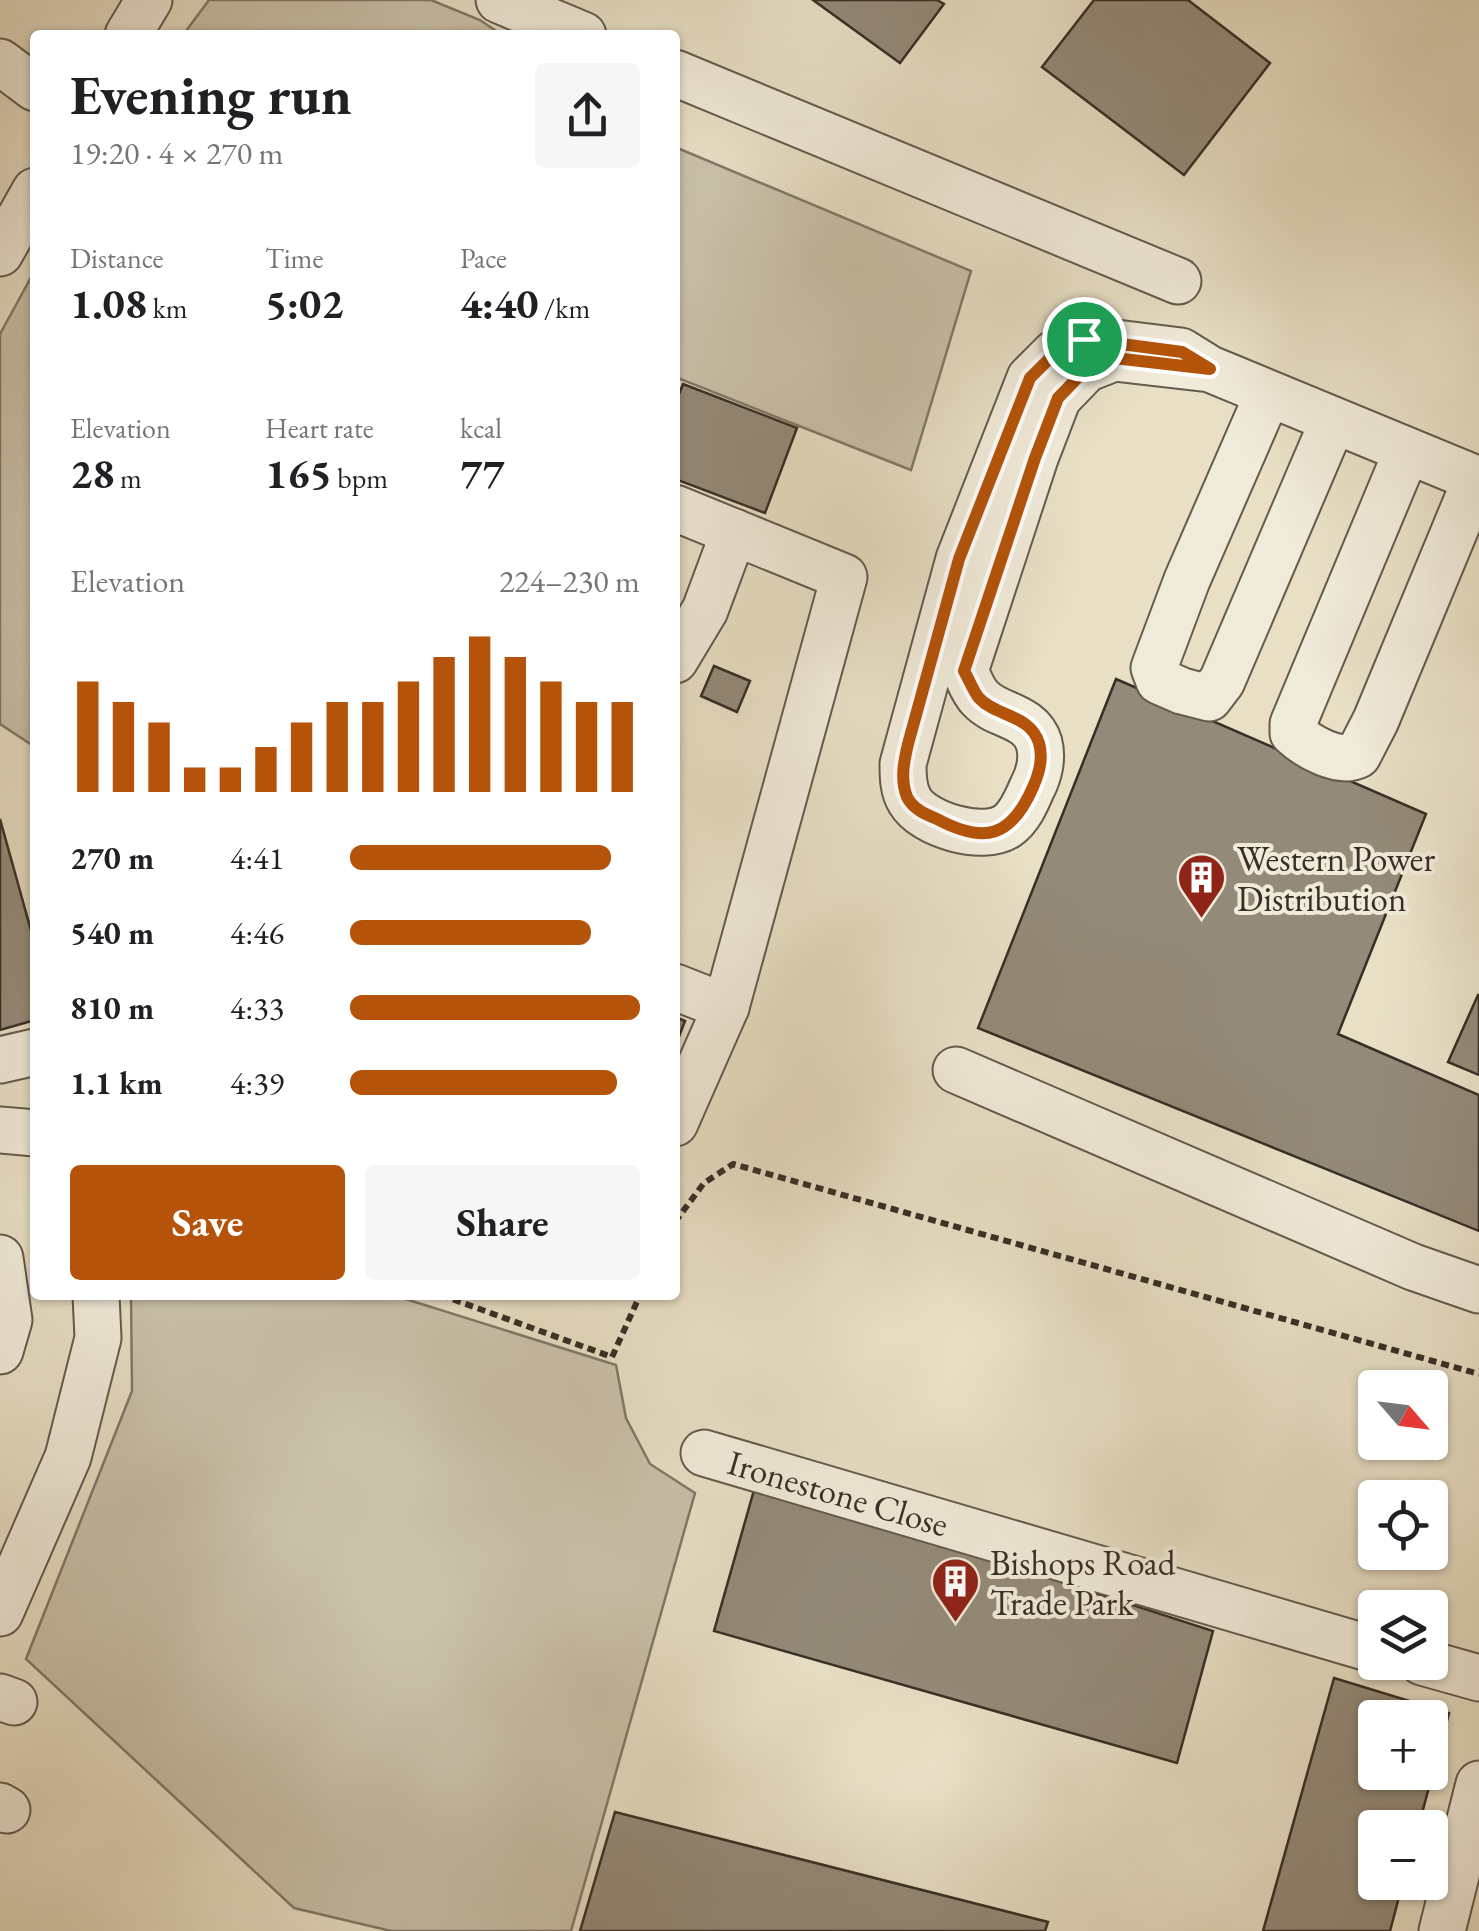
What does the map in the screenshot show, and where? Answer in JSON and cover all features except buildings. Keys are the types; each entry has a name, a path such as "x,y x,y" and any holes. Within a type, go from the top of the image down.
{"street":[{"path":"131,30 149,0"},
{"path":"499,0 571,30"},
{"path":"0,62 30,84"},
{"path":"680,75 1178,282"},
{"path":"0,253 30,200"},
{"path":"1210,369 1114,358 1086,369 1058,398 964,671 980,699 1022,720 1038,740 1040,765 1034,784 1015,820 1004,829 986,834 958,830 916,809 908,798 903,774 908,744 959,559 1030,378 1055,353 1084,339 1182,352 1268,394 1478,479 1367,738 1358,755 1350,760 1301,741 1293,733 1293,724 1407,451"},
{"path":"1268,394 1156,660 1154,674 1182,692 1209,698 1222,680 1333,421"},
{"path":"680,510 844,577 726,1007 680,1112"},
{"path":"680,652 705,610 734,532"},
{"path":"680,989 726,1007"},
{"path":"0,1060 30,1053"},
{"path":"956,1070 1413,1267 1479,1290"},
{"path":"0,1130 30,1133"},
{"path":"0,1258 9,1320 0,1351"},
{"path":"0,1613 68,1457 98,1338 96,1300"},
{"name":"Ironestone Close","path":"704,1453 1358,1645"},
{"path":"1448,1669 1479,1678"},
{"path":"1442,1931 1467,1880 1479,1784"}],"path":[{"path":"680,1215 704,1183 733,1164 1479,1374"},
{"path":"454,1300 612,1357 638,1300"}],"shaded area":[{"path":"209,0 431,0 495,30 187,30"},
{"path":"680,149 971,271 911,470 680,379"},
{"path":"30,279 30,744 0,724 0,334"},
{"path":"131,1300 409,1300 616,1365 626,1418 650,1464 695,1493 571,1931 391,1931 294,1908 26,1659 132,1391"}],"place":[{"name":"Western Power Distribution","path":"1202,920"},
{"name":"Bishops Road Trade Park","path":"955,1624"}],"route":[{"path":"1084,339 1182,352 1210,369 1114,358 1086,369 1058,398 964,671 980,699 1022,720 1031,729 1038,740 1040,765 1026,801 1015,820 1004,829 986,834 958,830 916,809 908,798 903,774 908,744 959,559 1030,378 1055,353 1084,339"}]}
